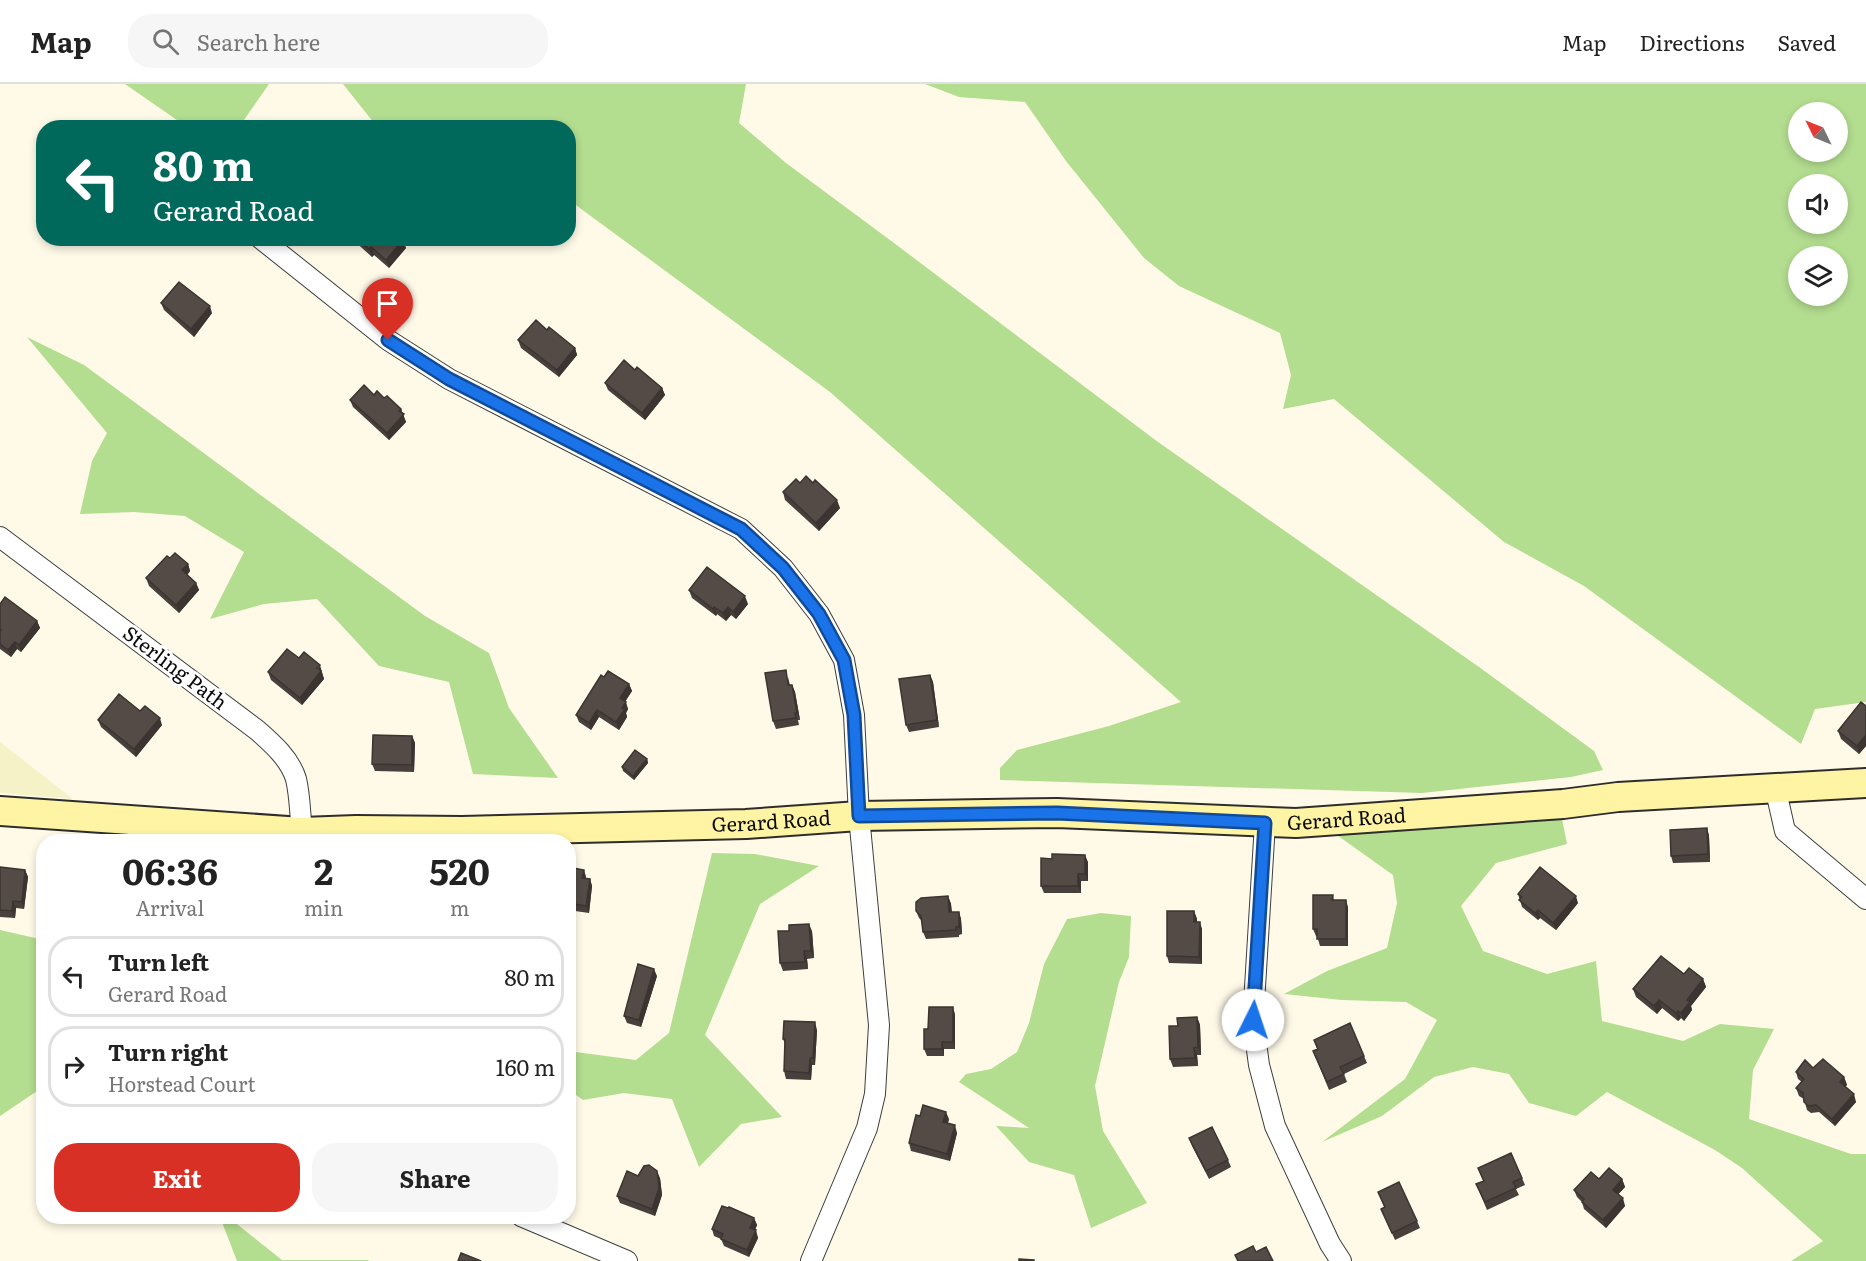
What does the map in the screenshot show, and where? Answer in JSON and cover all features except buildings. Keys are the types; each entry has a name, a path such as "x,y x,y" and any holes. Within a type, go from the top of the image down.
{"street":[{"path":"270,246 388,340 449,379 741,529 783,568 819,614 844,660 854,715 859,816 879,1025 875,1094 867,1128 811,1261"},
{"name":"Sterling Path","path":"0,537 257,730 275,746 296,779 302,832"},
{"name":"Gerard Road","path":"0,811 302,832 462,831 746,824 859,816 1057,813 1296,824 1563,804 1618,797 1866,783"},
{"path":"1775,787 1785,831 1866,899"},
{"path":"1265,823 1253,1020 1259,1065 1275,1126 1330,1244 1341,1261"},
{"path":"540,1224 627,1261"}],"shaded area":[{"path":"0,742 73,799 0,793"}],"green space":[{"path":"125,84 269,84 244,120 177,120"},
{"path":"343,84 746,84 739,123 786,163 1158,442 1479,667 1594,751 1603,770 1571,777 1422,793 1000,780 1000,768 1017,750 1109,726 1181,702 830,392 576,205 576,120 372,120"},
{"path":"925,84 1866,84 1866,702 1815,709 1801,744 1584,586 1504,542 1334,399 1283,409 1291,375 1280,333 1179,286 1144,258 1066,161 1025,102 959,97"},
{"path":"27,337 84,365 425,616 489,653 509,708 558,778 473,774 449,682 379,666 317,599 264,604 210,619 244,552 185,516 134,512 80,514 92,461 107,433"},
{"path":"1562,819 1567,844 1496,863 1461,906 1483,951 1547,974 1596,961 1602,1021 1683,1041 1720,1024 1774,1029 1753,1070 1749,1119 1851,1154 1866,1154 1866,1261 1791,1261 1823,1241 1742,1168 1715,1150 1607,1092 1576,1116 1529,1103 1509,1074 1473,1067 1434,1077 1382,1116 1322,1142 1405,1079 1437,1020 1406,1002 1342,1000 1284,994 1327,971 1387,948 1397,903 1393,875 1334,833"},
{"path":"712,853 755,854 819,866 760,904 705,1035 782,1117 741,1124 699,1167 672,1099 624,1093 583,1100 576,1095 576,1052 636,1060 669,1033"},
{"path":"1101,913 1131,916 1129,957 1119,982 1095,1086 1103,1131 1147,1203 1091,1228 1074,1175 1029,1162 996,1126 1029,1128 959,1082 966,1074 991,1069 1017,1052 1029,1023 1044,964 1067,919"},
{"path":"0,930 36,938 36,1092 0,1116"},
{"path":"223,1224 237,1224 282,1260 369,1261 237,1261"}],"route":[{"path":"388,340 449,379 741,529 783,568 819,614 844,660 854,715 859,816 1057,813 1265,823 1253,1020"}]}
